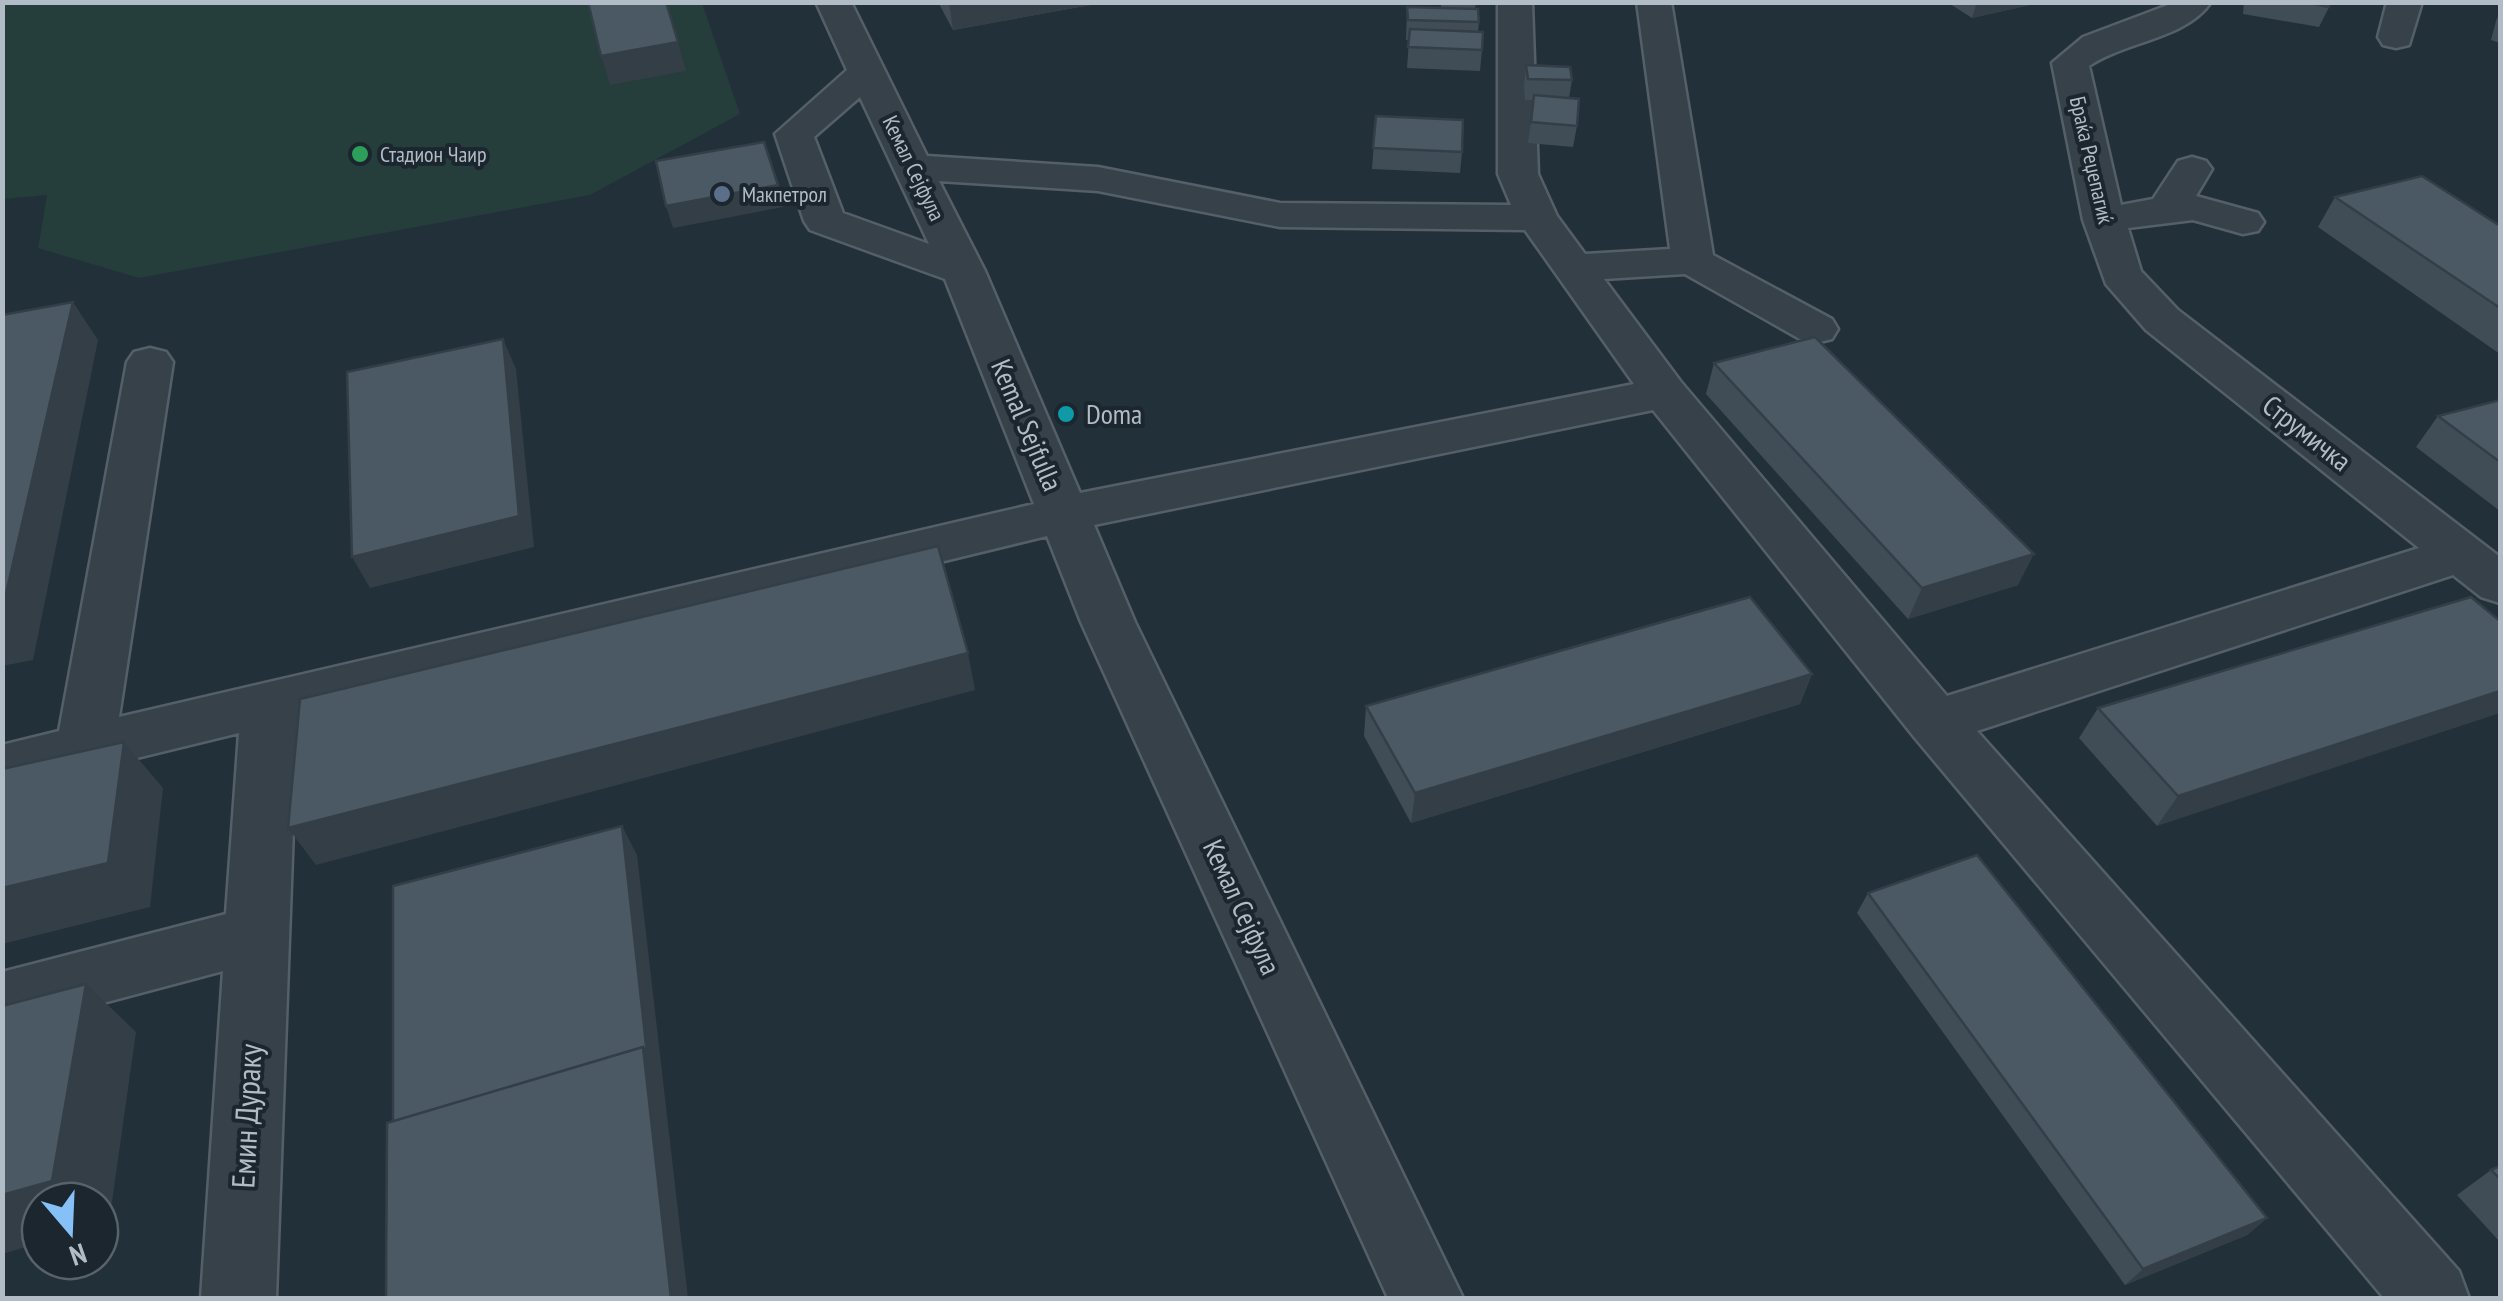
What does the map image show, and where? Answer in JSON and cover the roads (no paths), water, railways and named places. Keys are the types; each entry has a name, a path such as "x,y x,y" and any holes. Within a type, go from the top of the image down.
{"street":[{"name":"Кемал Сејфула","path":"833,2 916,168 990,336"},
{"path":"1515,2 1518,174 1537,218 1572,268 1664,393 1934,722 2432,1298"},
{"path":"1654,2 1693,261"},
{"name":"Браќа Реџепагиќ","path":"2120,275 2070,63 2096,45 2187,12 2194,2"},
{"path":"2396,37 2405,2"},
{"path":"867,72 794,134 825,221 963,271"},
{"path":"916,168 1098,180 1280,215 1537,218"},
{"path":"2168,209 2192,169"},
{"path":"2104,220 2195,208 2242,222"},
{"path":"1572,268 1693,261 1816,329"},
{"name":"Струмичка","path":"2120,275 2162,320 2481,568"},
{"name":"Kemal Sejfulla","path":"990,336 1064,514"},
{"path":"85,749 150,362"},
{"path":"2,768 1064,514 1664,393"},
{"name":"Кемал Сејфула","path":"1064,514 1108,622 1426,1298"},
{"path":"1934,722 2481,568"},
{"name":"Емин Дураку","path":"238,1298 269,704"},
{"path":"2,1001 257,934"}],"place":[{"name":"Стадион Чаир","path":"360,154"},
{"name":"Макпетрол","path":"722,194"},
{"name":"Doma","path":"1066,414"}]}
